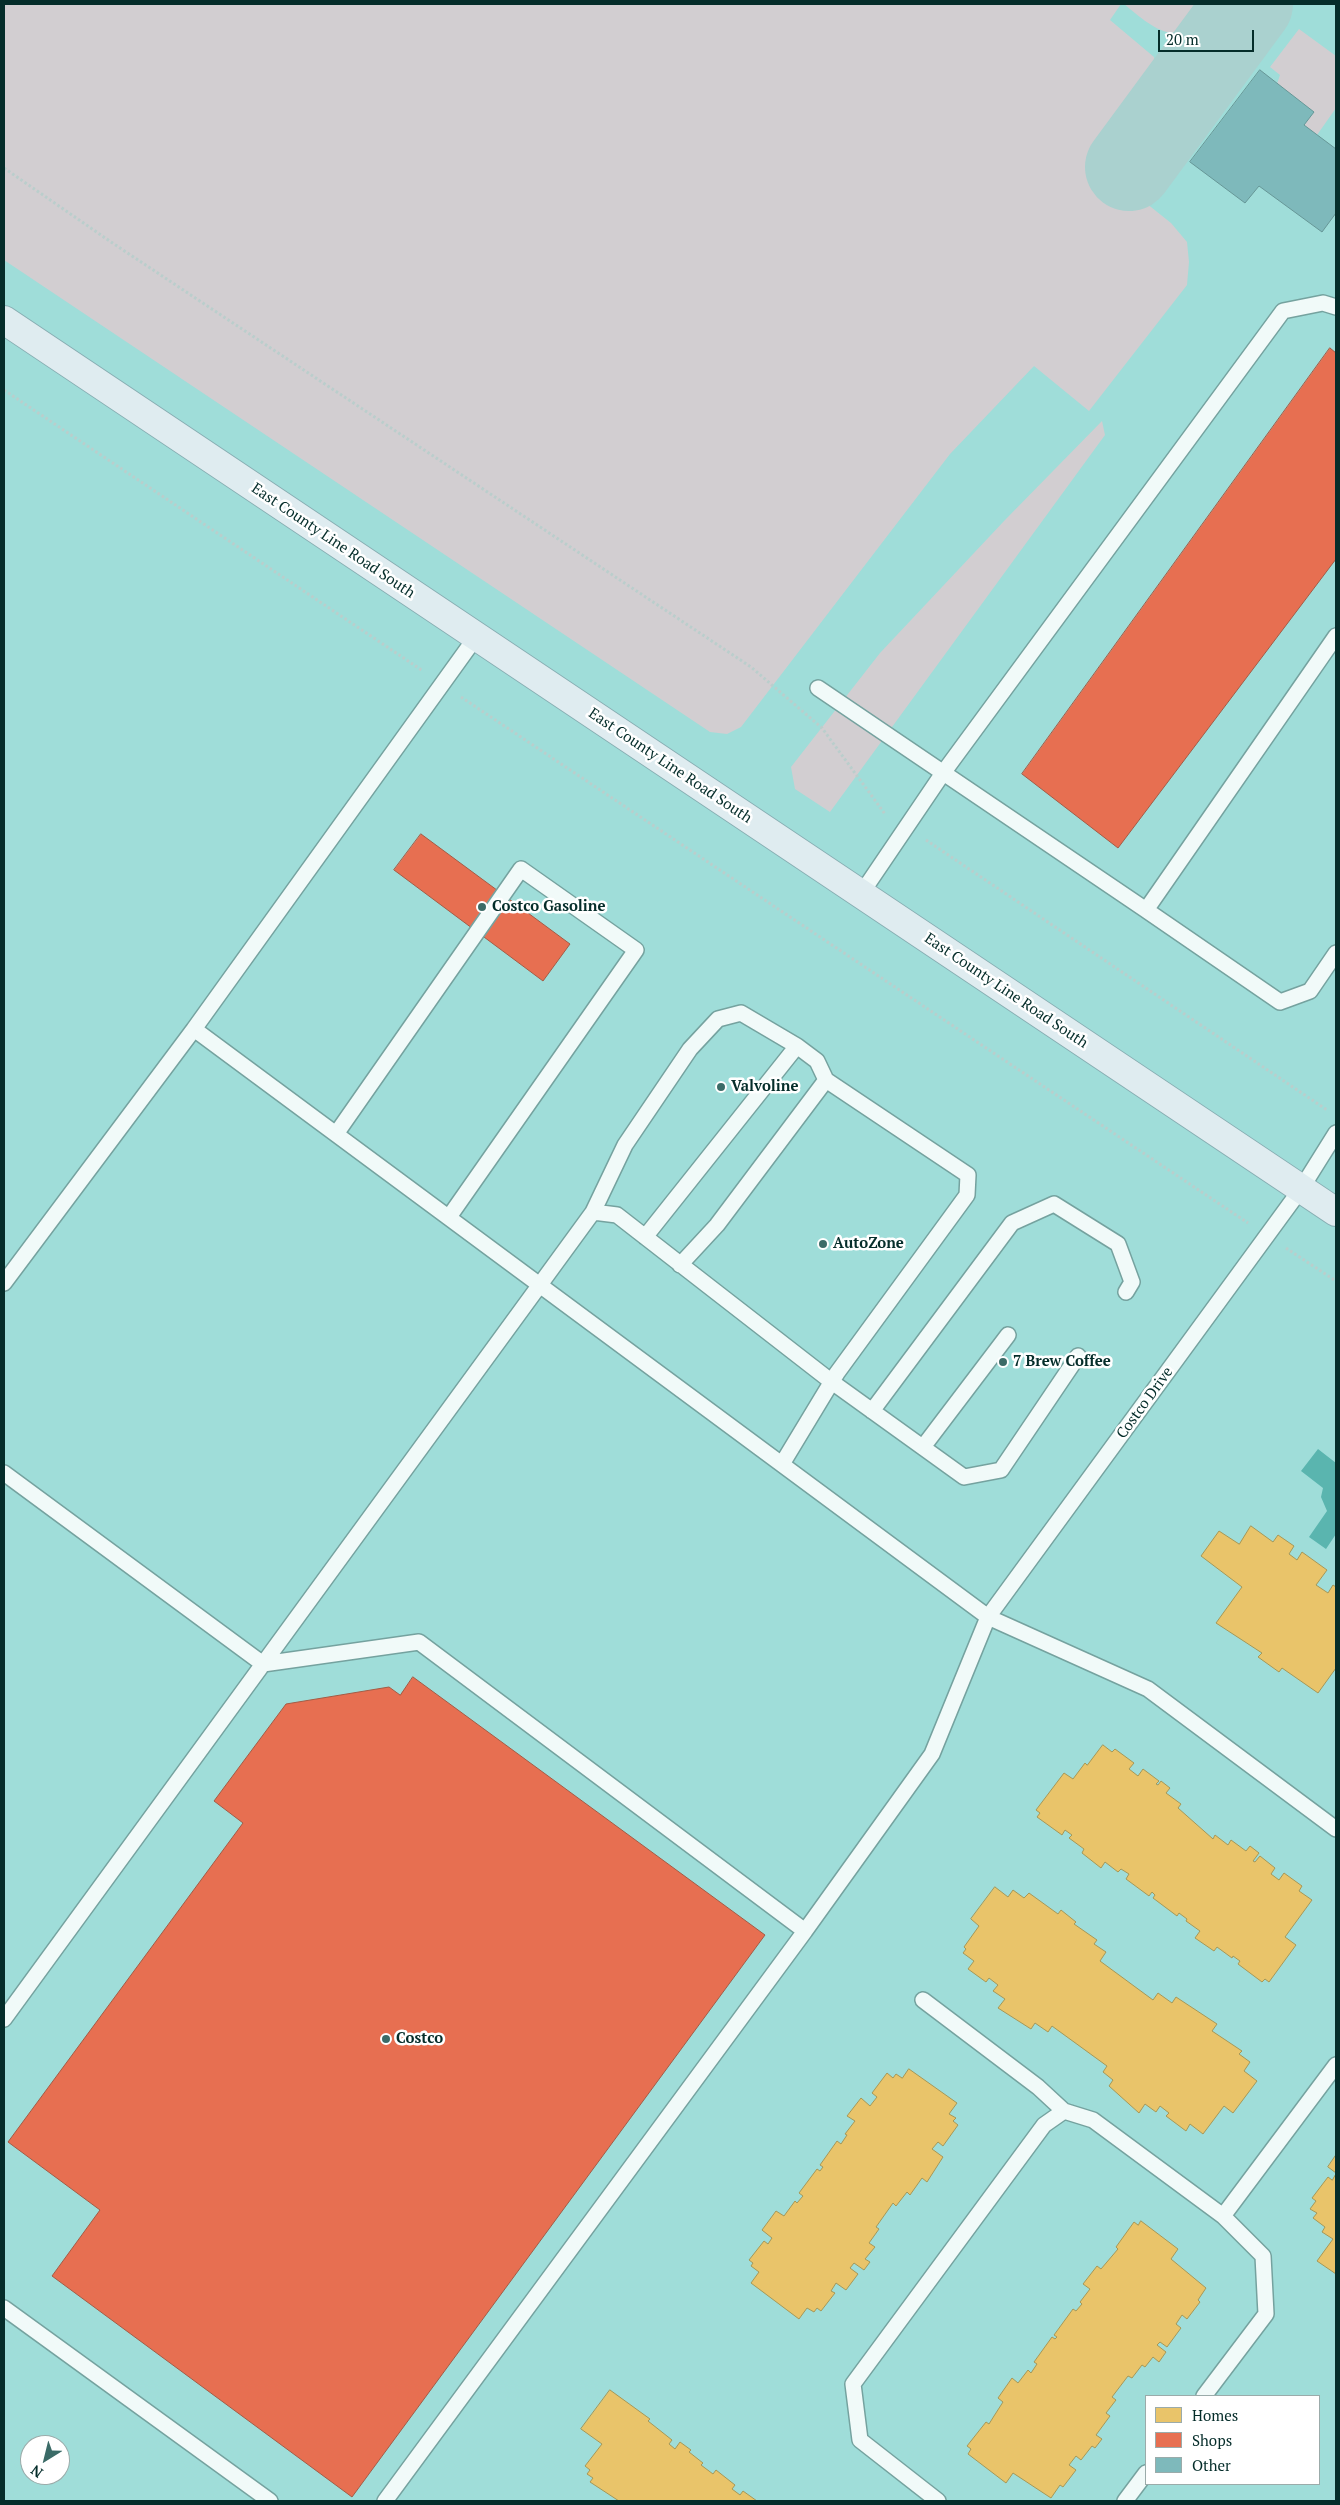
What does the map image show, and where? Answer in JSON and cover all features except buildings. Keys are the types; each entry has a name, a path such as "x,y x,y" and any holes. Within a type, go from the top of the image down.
{"main road":[{"name":"East County Line Road South","path":"4,320 1336,1212"}],"lane":[{"path":"860,894 943,773 1283,311 1323,303 1336,307"},
{"path":"1146,910 1336,636"},
{"path":"4,1283 194,1029 476,637"},
{"path":"818,688 1280,1002 1310,991 1336,953"},
{"path":"336,1134 521,869 636,950 449,1217"},
{"path":"4,2019 593,1212 625,1145 690,1049 718,1019 741,1013 798,1046 817,1061 826,1080 968,1175 967,1194 832,1382 782,1464"},
{"path":"194,1029 988,1617 1148,1689 1336,1829"},
{"path":"645,1237 798,1046"},
{"path":"680,1265 717,1225 826,1080"},
{"name":"Costco Drive","path":"385,2501 805,1931 932,1754 988,1617 1301,1189 1336,1133"},
{"path":"872,1411 1012,1223 1054,1204 1118,1244 1132,1282 1126,1292"},
{"path":"593,1212 617,1215 832,1382 964,1476 1001,1470 1078,1356"},
{"path":"923,1447 1008,1335"},
{"path":"4,1473 263,1664 419,1642 805,1931"},
{"path":"923,2000 1038,2087 1064,2112 1093,2120 1223,2216 1263,2256 1266,2314 1205,2395"},
{"path":"1223,2216 1336,2065"},
{"path":"938,2501 860,2440 853,2384 1044,2125 1064,2112"},
{"path":"4,2308 270,2501"},
{"path":"1125,2501 1145,2474"}],"path":[{"path":"4,168 111,242 751,667 822,728 882,812 1328,1111"},
{"path":"4,390 1336,1281"}],"shaded area":[{"path":"4,4 1121,4 1110,20 1154,57 1156,67 1150,82 1092,160 1171,223 1187,242 1189,262 1187,285 1089,411 1034,366 950,454 741,727 727,734 710,732 4,260"},
{"path":"1124,4 1194,4 1189,20 1183,29 1174,33 1154,27"},
{"path":"1299,29 1336,56 1336,108 1317,135 1304,125 1314,112 1277,84 1280,75 1270,67"},
{"path":"1102,421 1105,435 830,812 795,789 791,767 880,653 1005,520"}],"water":[{"path":"1318,1449 1336,1463 1336,1534 1326,1549 1309,1537 1327,1511 1321,1497 1323,1488 1301,1471"}],"taxiway":[{"path":"1129,167 1249,4"}],"place":[{"name":"Costco Gasoline","path":"482,907"},
{"name":"Valvoline","path":"721,1087"},
{"name":"AutoZone","path":"823,1244"},
{"name":"7 Brew Coffee","path":"1003,1362"},
{"name":"Costco","path":"386,2039"}]}
